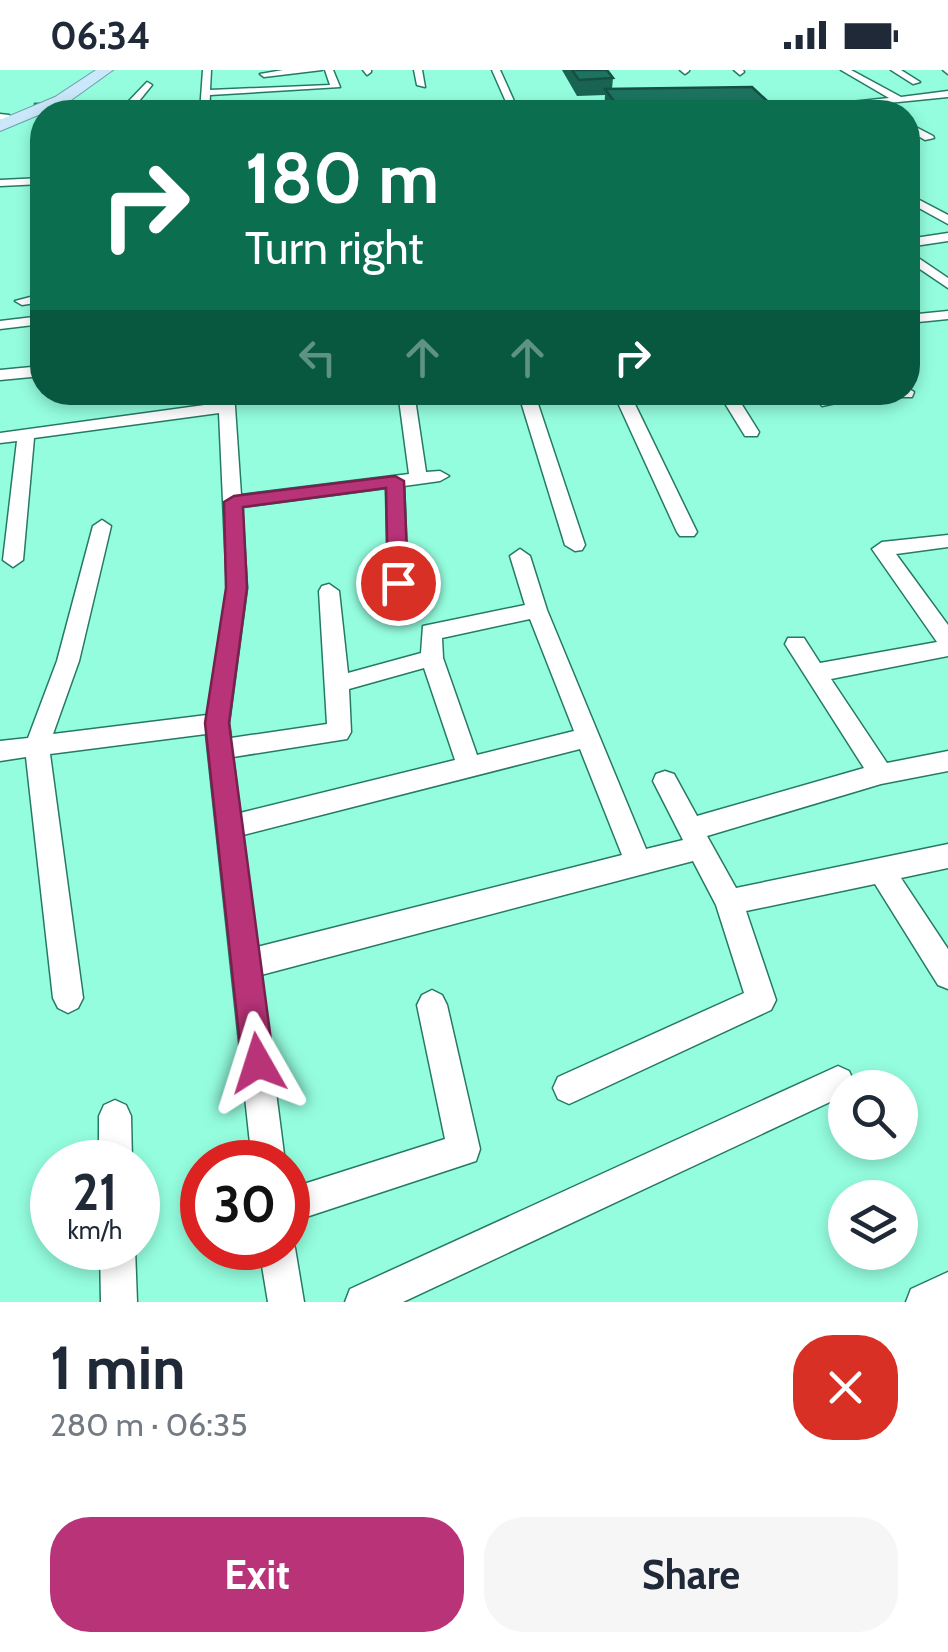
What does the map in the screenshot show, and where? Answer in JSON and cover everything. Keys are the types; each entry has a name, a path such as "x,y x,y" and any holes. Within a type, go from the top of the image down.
{"main road":[{"path":"51,100 90,70"},
{"path":"53,100 106,70"},
{"path":"2,120 30,110"}],"street":[{"path":"204,100 207,70"},
{"path":"264,92 265,72 318,70"},
{"path":"204,93 335,86 329,70"},
{"path":"418,70 422,84"},
{"path":"496,70 510,100"},
{"path":"845,70 900,100 948,94"},
{"path":"895,70 916,82"},
{"path":"137,100 147,85"},
{"path":"385,96 386,100"},
{"path":"926,97 948,109"},
{"path":"920,133 929,138"},
{"path":"0,183 30,182"},
{"path":"920,204 948,220"},
{"path":"920,241 948,237"},
{"path":"920,263 948,284"},
{"path":"22,301 30,300"},
{"path":"920,318 948,315"},
{"path":"0,325 30,321"},
{"path":"0,375 30,371"},
{"path":"0,438 197,405"},
{"path":"227,405 237,588 217,723 266,1140"},
{"path":"408,405 418,478"},
{"path":"530,405 576,545"},
{"path":"627,405 687,532"},
{"path":"734,405 751,432"},
{"path":"13,560 26,434"},
{"path":"234,502 440,476"},
{"path":"395,481 398,583"},
{"path":"68,998 37,746 68,661 102,526"},
{"path":"815,673 948,644 882,549 948,541"},
{"path":"520,556 537,610 638,864"},
{"path":"220,749 340,732 329,592"},
{"path":"469,767 432,658 431,632 537,610"},
{"path":"796,644 881,774"},
{"path":"338,684 432,658"},
{"path":"0,751 217,723"},
{"path":"230,826 590,737"},
{"path":"248,964 638,864 696,838 881,774 948,760"},
{"path":"570,1088 761,1000 729,902 665,782"},
{"path":"729,902 948,856"},
{"path":"881,870 948,975"},
{"path":"310,1199 464,1149 432,1005"},
{"path":"363,1302 828,1087"},
{"path":"115,1116 116,1140"},
{"path":"118,1270 119,1302"},
{"path":"281,1270 286,1302"},
{"path":"924,1302 948,1290"}],"building":[{"path":"572,70 607,70 613,78 579,80"},
{"path":"752,87 766,100 613,100 605,89"}],"route":[{"path":"258,1063 217,723 237,588 234,502 395,481 398,583"}]}
